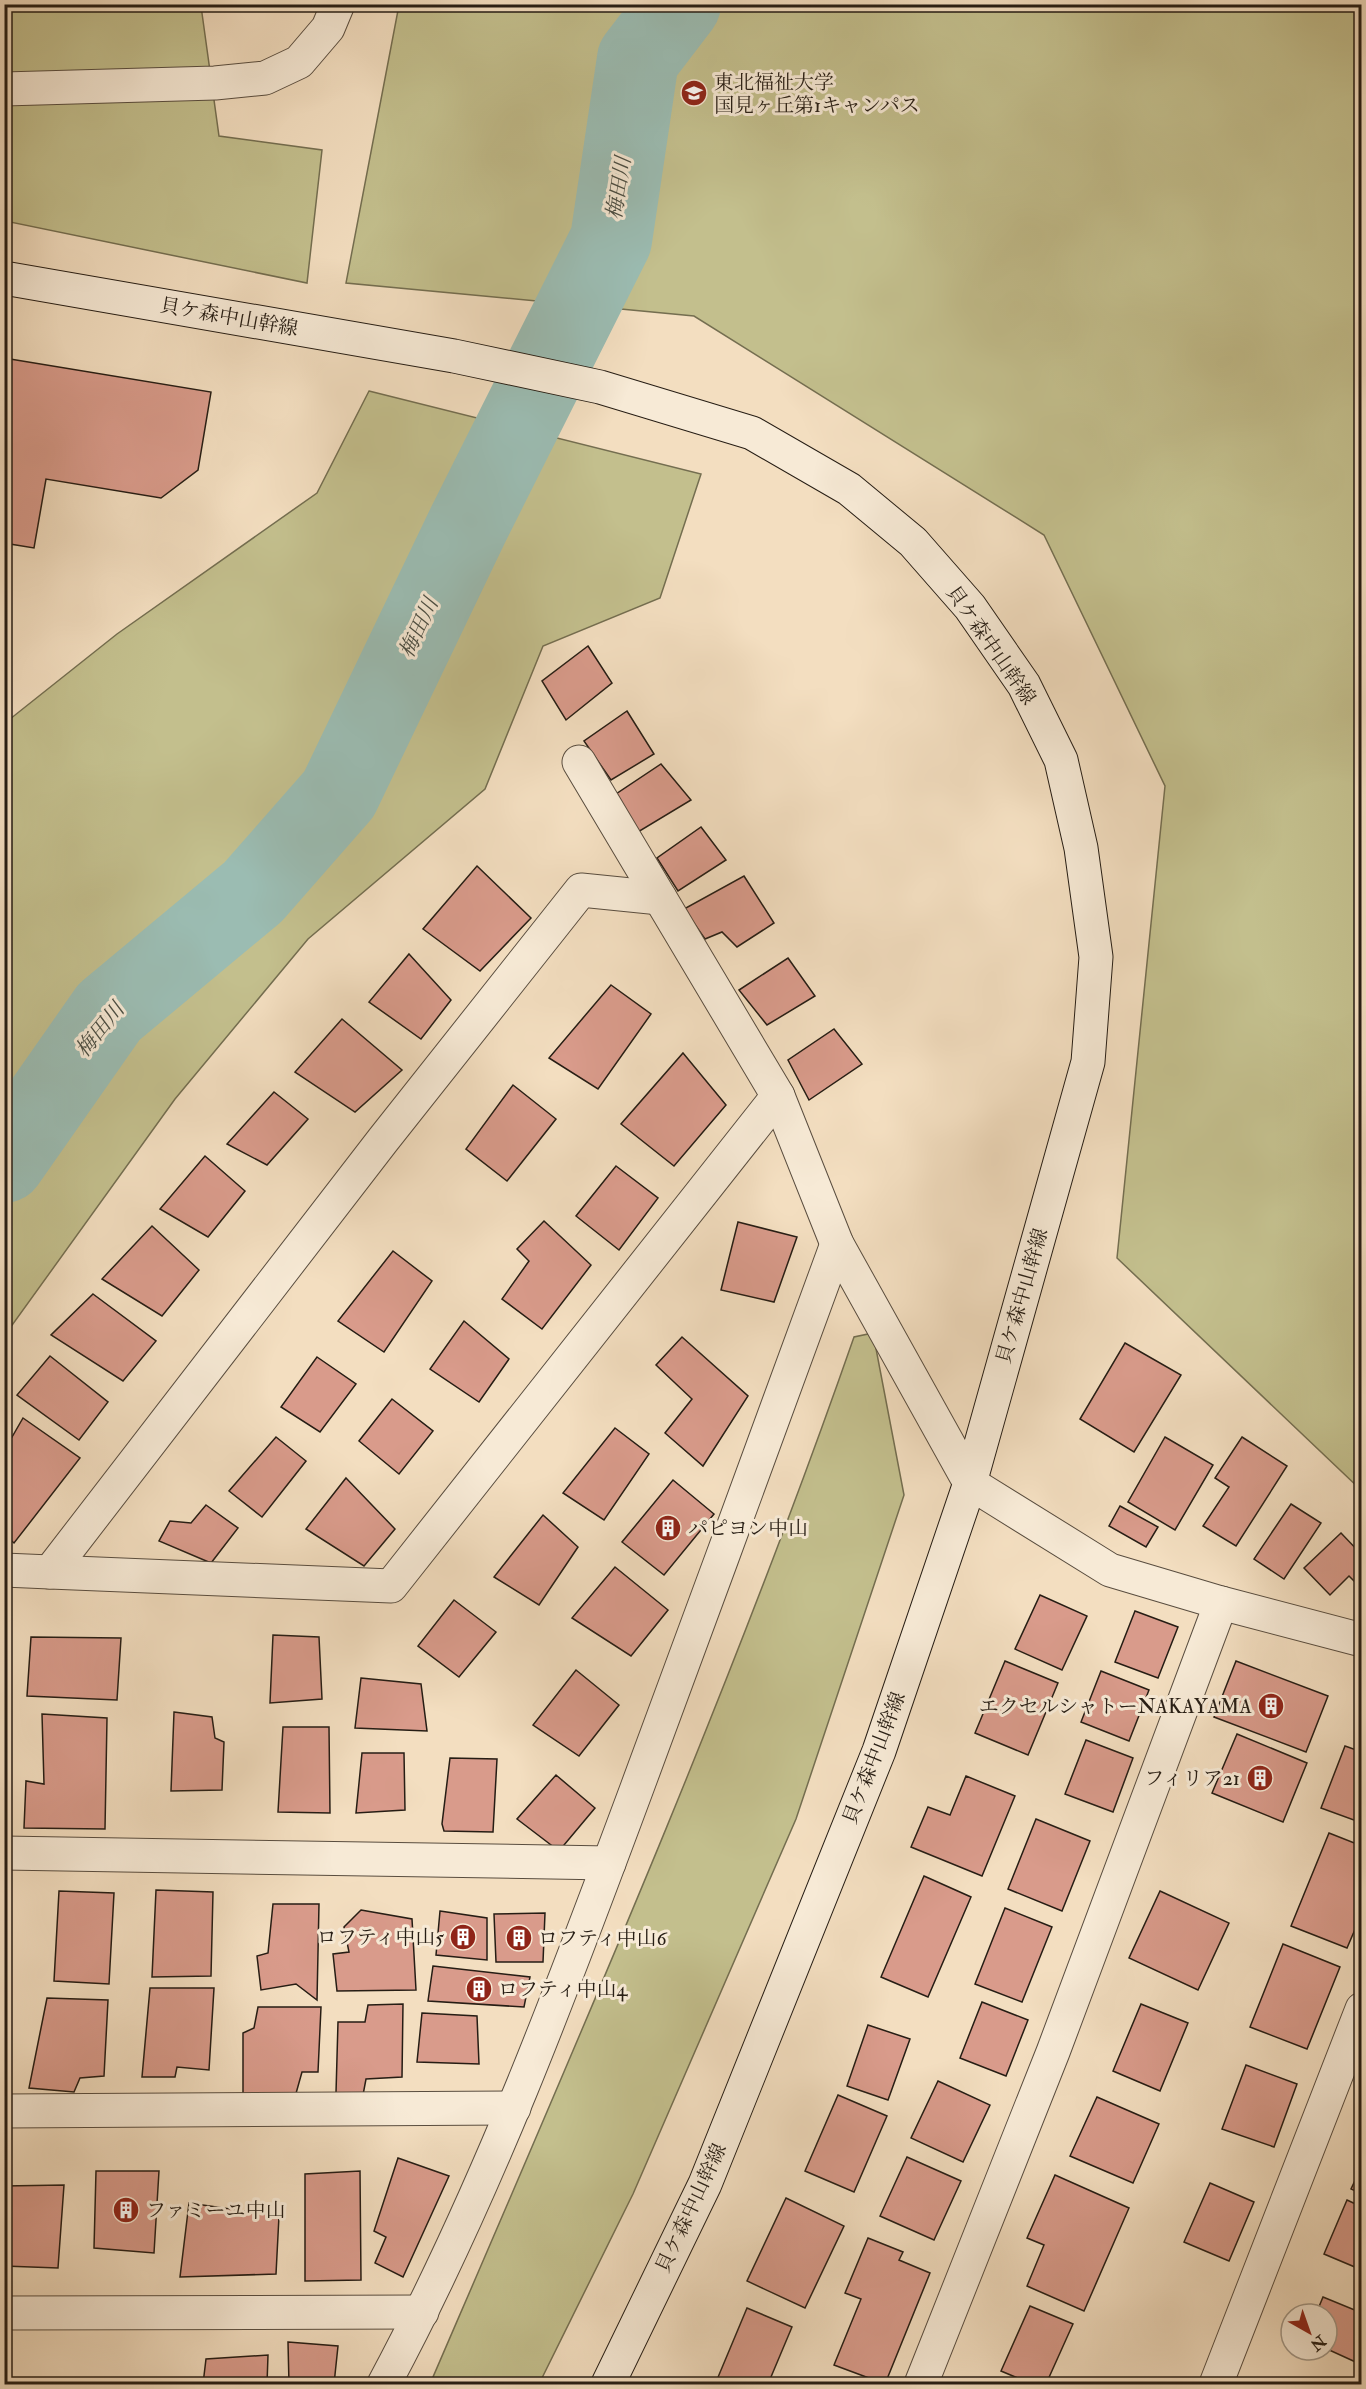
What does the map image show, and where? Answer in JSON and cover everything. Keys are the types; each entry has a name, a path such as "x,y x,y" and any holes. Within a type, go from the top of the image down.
{"street":[{"path":"4,89 215,83 265,78 299,62 328,28 338,4"},
{"name":"貝ケ森中山幹線","path":"4,278 454,356 600,387 752,433 849,489 913,542 970,607 1024,685 1061,760 1081,848 1096,957 1088,1062 970,1483 883,1740 705,2184 608,2385"},
{"path":"579,762 778,1096 837,1244 970,1483 1110,1570 1221,1603 1362,1640"},
{"path":"50,1572 383,1140 580,890 660,898"},
{"path":"4,1570 391,1586 778,1096"},
{"path":"384,2385 422,2312 514,2108 609,1863 837,1244"},
{"path":"921,2385 1053,2052 1221,1603"},
{"path":"4,1853 609,1863"},
{"path":"1216,2385 1362,2009"},
{"path":"4,2111 514,2108"},
{"path":"4,2313 422,2312"}],"shaded area":[{"path":"192,4 201,6 219,136 322,150 307,283 5,221 4,5"},
{"path":"399,5 1361,5 1361,1490 1117,1258 1165,786 1044,535 694,316 346,283"},
{"path":"369,391 701,474 660,598 543,646 485,789 308,939 175,1099 5,1335 5,723 117,634 317,493"},
{"path":"873,1333 904,1495 796,1819 633,2194 539,2384 430,2384 597,1995 705,1733 806,1470 854,1337"}],"building":[{"path":"255,4 296,4 295,11"},
{"path":"4,358 211,392 198,470 161,498 46,479 34,548 4,543"},
{"path":"588,646 612,683 566,720 542,681"},
{"path":"627,711 654,754 611,780 584,741"},
{"path":"661,764 691,800 638,832 616,794"},
{"path":"701,827 726,860 678,891 657,858"},
{"path":"477,866 531,918 480,971 423,929"},
{"path":"744,876 774,923 737,947 722,932 705,939 684,909"},
{"path":"409,954 451,1000 421,1039 369,1002"},
{"path":"788,958 815,996 767,1025 739,990"},
{"path":"611,985 651,1014 598,1089 549,1058"},
{"path":"342,1019 402,1070 355,1112 295,1072"},
{"path":"834,1029 862,1064 809,1100 788,1060"},
{"path":"683,1053 726,1105 674,1166 621,1124"},
{"path":"513,1085 556,1119 507,1181 466,1149"},
{"path":"274,1092 308,1119 267,1165 227,1144"},
{"path":"205,1156 245,1191 208,1237 160,1209"},
{"path":"616,1166 658,1198 619,1250 576,1216"},
{"path":"544,1221 591,1265 542,1329 502,1299 529,1261 517,1249"},
{"path":"738,1222 797,1237 774,1302 721,1290"},
{"path":"152,1226 199,1270 162,1316 102,1279"},
{"path":"393,1251 432,1281 384,1352 338,1321"},
{"path":"93,1294 156,1341 123,1381 51,1335"},
{"path":"464,1321 509,1359 479,1402 430,1369"},
{"path":"682,1337 748,1396 703,1466 665,1433 692,1399 656,1365"},
{"path":"1125,1343 1181,1375 1134,1452 1080,1419"},
{"path":"50,1356 108,1402 79,1440 17,1395"},
{"path":"317,1357 356,1384 320,1432 281,1407"},
{"path":"392,1399 433,1431 399,1474 359,1441"},
{"path":"23,1418 80,1458 14,1543 4,1534 4,1451"},
{"path":"615,1428 649,1454 604,1520 563,1493"},
{"path":"276,1437 306,1461 262,1517 229,1491"},
{"path":"1165,1437 1213,1465 1175,1530 1128,1502"},
{"path":"1242,1437 1287,1466 1236,1546 1203,1526 1229,1487 1215,1478"},
{"path":"346,1478 395,1529 364,1566 306,1529"},
{"name":"パピヨン中山","path":"673,1480 714,1514 664,1575 622,1542"},
{"path":"1291,1504 1321,1523 1284,1579 1254,1559"},
{"path":"206,1505 238,1528 211,1563 159,1541 170,1521 191,1523"},
{"path":"1120,1506 1158,1527 1146,1547 1109,1526"},
{"path":"543,1515 578,1547 539,1605 494,1577"},
{"path":"1341,1533 1362,1555 1362,1589 1349,1576 1330,1595 1304,1568"},
{"path":"615,1567 668,1610 631,1656 572,1618"},
{"path":"1040,1595 1087,1616 1062,1670 1015,1649"},
{"path":"454,1600 496,1632 459,1677 418,1646"},
{"path":"1135,1611 1178,1627 1158,1678 1115,1662"},
{"path":"273,1635 319,1637 322,1699 270,1703"},
{"path":"31,1637 121,1638 117,1700 27,1696"},
{"path":"1005,1661 1058,1683 1028,1755 975,1733"},
{"name":"エクセルシャトーNAKAYAMA","path":"1236,1661 1328,1696 1306,1752 1214,1717"},
{"path":"576,1670 619,1705 579,1756 533,1725"},
{"path":"1101,1671 1149,1690 1129,1741 1081,1722"},
{"path":"361,1678 421,1684 427,1731 355,1728"},
{"path":"174,1712 212,1717 215,1738 224,1742 222,1790 171,1791"},
{"path":"42,1714 107,1718 105,1829 24,1828 26,1781 44,1784"},
{"path":"283,1727 329,1727 330,1813 278,1812"},
{"name":"フィリア21","path":"1237,1734 1307,1763 1283,1822 1212,1793"},
{"path":"1086,1740 1133,1758 1113,1812 1065,1794"},
{"path":"1345,1746 1362,1752 1362,1823 1321,1808"},
{"path":"362,1753 404,1753 405,1810 356,1813"},
{"path":"450,1758 497,1759 493,1832 444,1831 442,1824"},
{"path":"556,1775 595,1808 559,1851 517,1819"},
{"path":"966,1776 1015,1796 982,1876 911,1847 928,1807 950,1815"},
{"path":"1036,1819 1090,1841 1062,1911 1008,1889"},
{"path":"1329,1833 1362,1846 1362,1913 1347,1948 1291,1926"},
{"path":"924,1876 971,1897 928,1997 881,1977"},
{"path":"156,1890 213,1892 211,1976 152,1977"},
{"path":"59,1891 114,1893 109,1984 54,1981"},
{"path":"1160,1891 1229,1923 1198,1990 1129,1958"},
{"path":"273,1904 319,1904 317,2000 296,1984 261,1990 257,1956 268,1953"},
{"path":"1005,1908 1052,1927 1022,2002 975,1984"},
{"path":"361,1910 412,1919 416,1990 337,1991 333,1954 349,1952 344,1927"},
{"name":"ロフティ中山5","path":"440,1911 487,1918 487,1960 436,1955"},
{"name":"ロフティ中山6","path":"545,1913 543,1962 496,1962 494,1914"},
{"path":"1283,1944 1340,1967 1307,2049 1250,2027"},
{"name":"ロフティ中山4","path":"433,1966 530,1977 524,2007 428,2001"},
{"path":"150,1988 214,1988 209,2070 177,2067 175,2077 142,2077"},
{"path":"47,1998 108,2000 104,2076 80,2078 74,2092 29,2088"},
{"path":"982,2002 1028,2020 1006,2076 960,2058"},
{"path":"403,2004 402,2077 366,2079 363,2095 336,2093 338,2022 365,2022 368,2005"},
{"path":"1141,2004 1188,2023 1160,2091 1113,2071"},
{"path":"258,2007 321,2007 318,2072 302,2072 295,2097 243,2095 243,2033 254,2028"},
{"path":"422,2013 477,2016 479,2064 417,2062"},
{"path":"868,2025 910,2039 888,2100 847,2086"},
{"path":"1246,2065 1297,2084 1274,2147 1222,2129"},
{"path":"938,2081 990,2105 963,2162 911,2138"},
{"path":"838,2095 887,2116 854,2192 805,2171"},
{"path":"1097,2097 1159,2124 1133,2183 1070,2156"},
{"path":"907,2157 961,2181 934,2240 880,2216"},
{"path":"398,2158 449,2176 403,2277 375,2263 386,2237 374,2231"},
{"path":"1362,2166 1362,2194 1351,2189"},
{"name":"ファミーユ中山","path":"96,2171 159,2171 154,2253 94,2248"},
{"path":"360,2171 361,2280 305,2281 305,2174"},
{"path":"1055,2175 1129,2208 1084,2311 1027,2286 1044,2245 1027,2238"},
{"path":"1210,2183 1254,2202 1229,2261 1184,2242"},
{"path":"64,2185 58,2268 4,2266 4,2186"},
{"path":"786,2198 844,2226 805,2308 747,2281"},
{"path":"1347,2200 1362,2207 1362,2270 1324,2254"},
{"path":"189,2203 279,2216 276,2274 180,2277"},
{"path":"868,2238 903,2252 899,2260 930,2273 885,2384 834,2365 861,2299 845,2293"},
{"path":"1323,2297 1335,2302 1321,2302"},
{"path":"1339,2304 1362,2313 1360,2364 1339,2354"},
{"path":"1030,2306 1073,2324 1046,2384 1032,2384 1001,2371"},
{"path":"747,2308 792,2327 768,2384 721,2384 716,2382"},
{"path":"288,2342 338,2346 334,2384 289,2384"},
{"path":"268,2355 267,2384 203,2384 206,2359"},
{"path":"49,2379 49,2384 4,2384 4,2381"},
{"path":"158,2379 158,2384 85,2384 86,2380"}],"waterway":[{"name":"梅田川","path":"4,1162 109,1012 253,892 339,794 468,525 611,240 638,59 680,4"}],"place":[{"name":"東北福祉大学 国見ヶ丘第1キャンパス","path":"694,93"},
{"name":"パピヨン中山","path":"668,1528"},
{"name":"エクセルシャトーNAKAYAMA","path":"1271,1706"},
{"name":"フィリア21","path":"1260,1778"},
{"name":"ロフティ中山5","path":"463,1937"},
{"name":"ロフティ中山6","path":"519,1938"},
{"name":"ロフティ中山4","path":"479,1989"},
{"name":"ファミーユ中山","path":"126,2210"}]}
